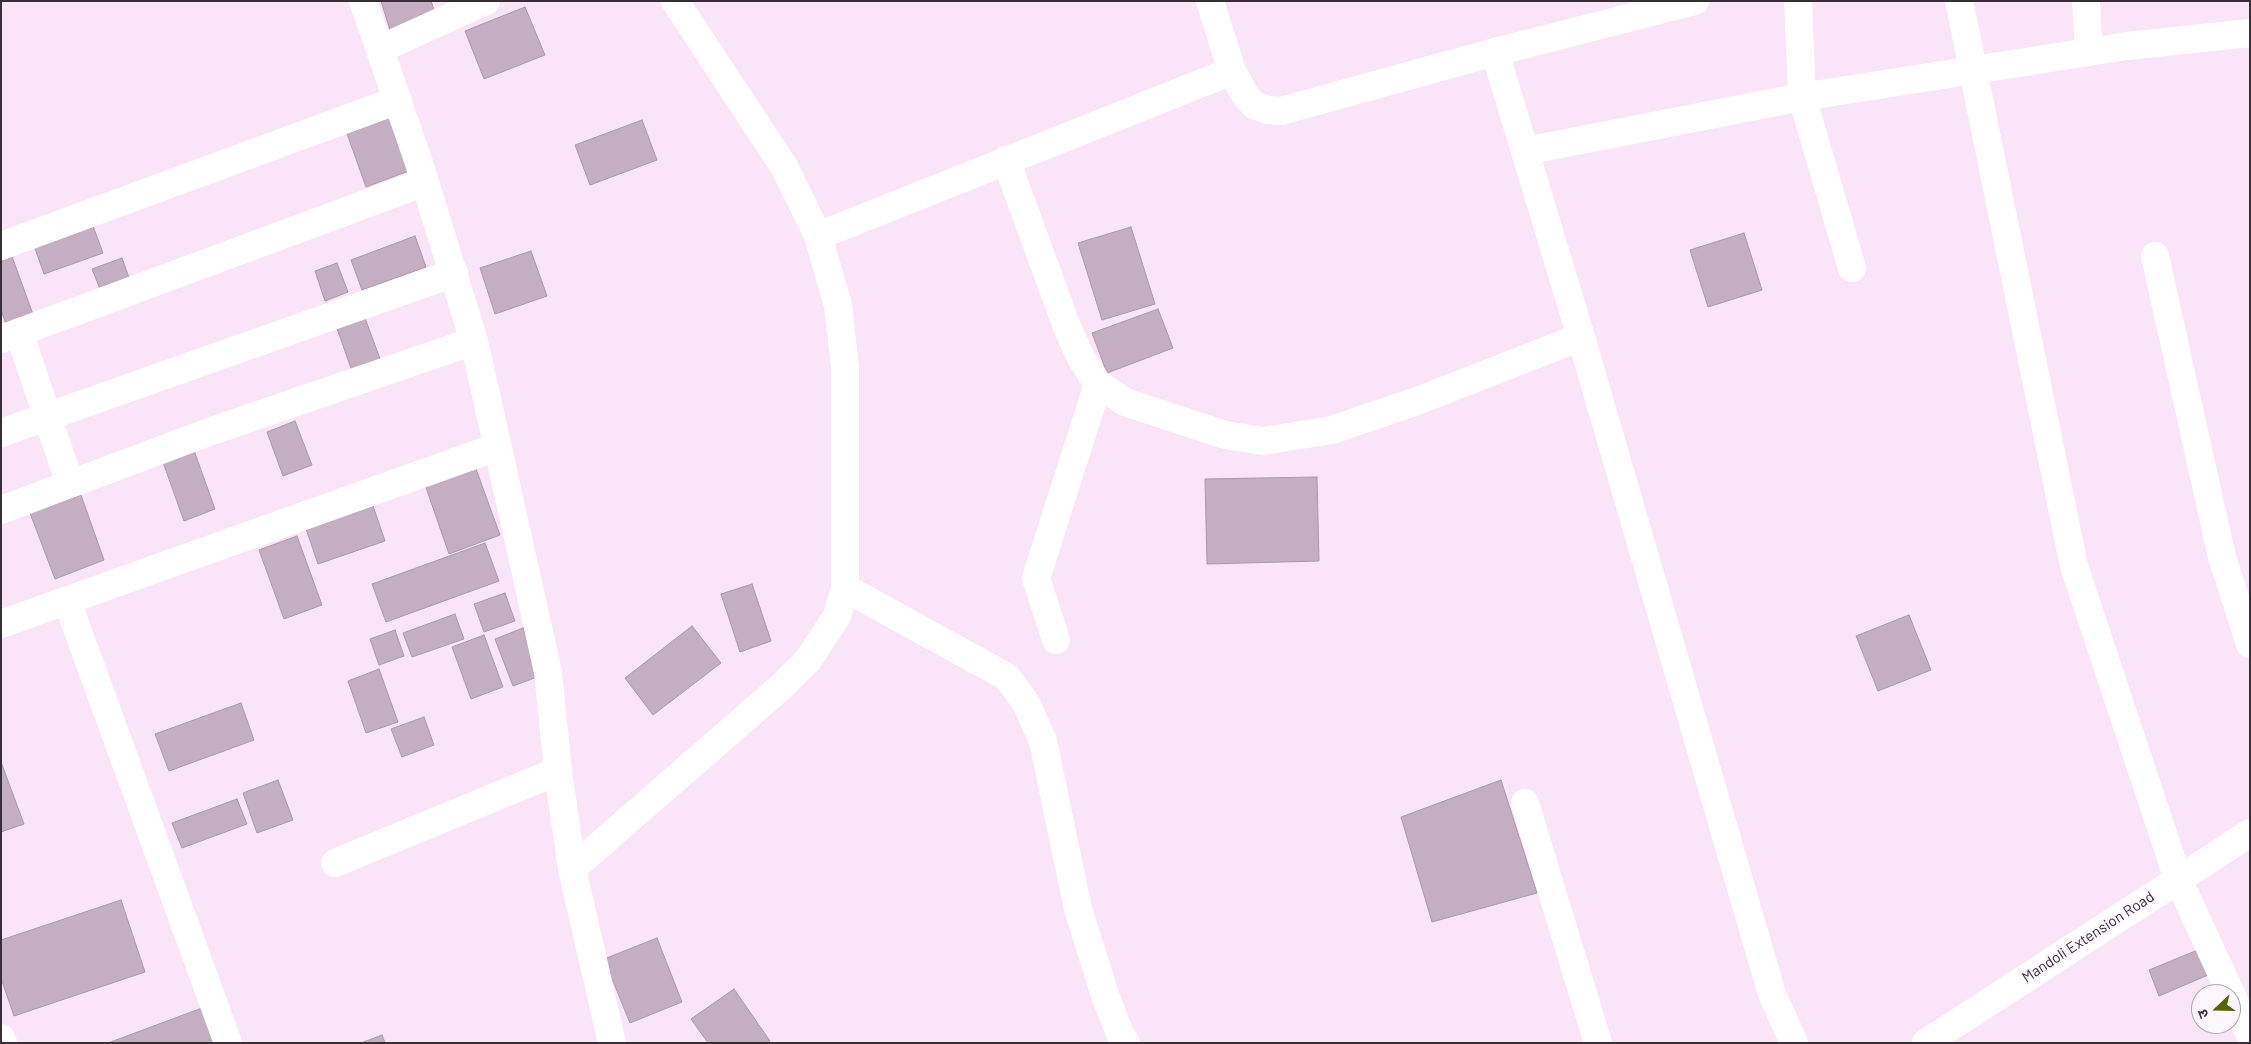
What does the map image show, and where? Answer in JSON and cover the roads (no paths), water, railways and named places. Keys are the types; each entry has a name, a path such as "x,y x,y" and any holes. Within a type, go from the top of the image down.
{"street":[{"path":"363,1 425,182 474,341 548,672 558,771 572,869 612,1043"},
{"path":"380,50 486,1"},
{"path":"572,869 782,686 801,666 837,616 844,588 845,368 838,305 818,236 784,168 675,1"},
{"path":"1210,1 1232,71 1244,95 1254,105 1268,110 1281,111 1496,52 1695,1"},
{"path":"1798,1 1802,97 1852,268"},
{"path":"1959,1 2074,566 2178,879 2250,1035"},
{"path":"2086,1 2089,52"},
{"path":"1525,151 1802,97 2089,52 2250,34"},
{"path":"1496,52 1772,994 1794,1043"},
{"path":"818,236 1232,71"},
{"path":"1,246 398,100"},
{"path":"1006,160 1068,327 1081,358 1098,384 1125,402 1225,435 1264,441 1340,427 1417,401 1581,337"},
{"path":"70,484 48,417 10,336 425,182"},
{"path":"2155,256 2222,557 2250,644"},
{"path":"1,434 454,273"},
{"path":"1,510 209,432 474,341"},
{"path":"1056,640 1036,578 1098,384"},
{"path":"1,624 498,447"},
{"path":"844,588 1007,677 1026,703 1043,741 1078,908 1105,994 1120,1034 1126,1043"},
{"path":"67,600 228,1043"},
{"path":"335,863 558,771"},
{"path":"1525,803 1598,1043"},
{"name":"Mandoli Extension Road","path":"1926,1043 2250,833"},
{"path":"1,1038 3,1043"}]}
